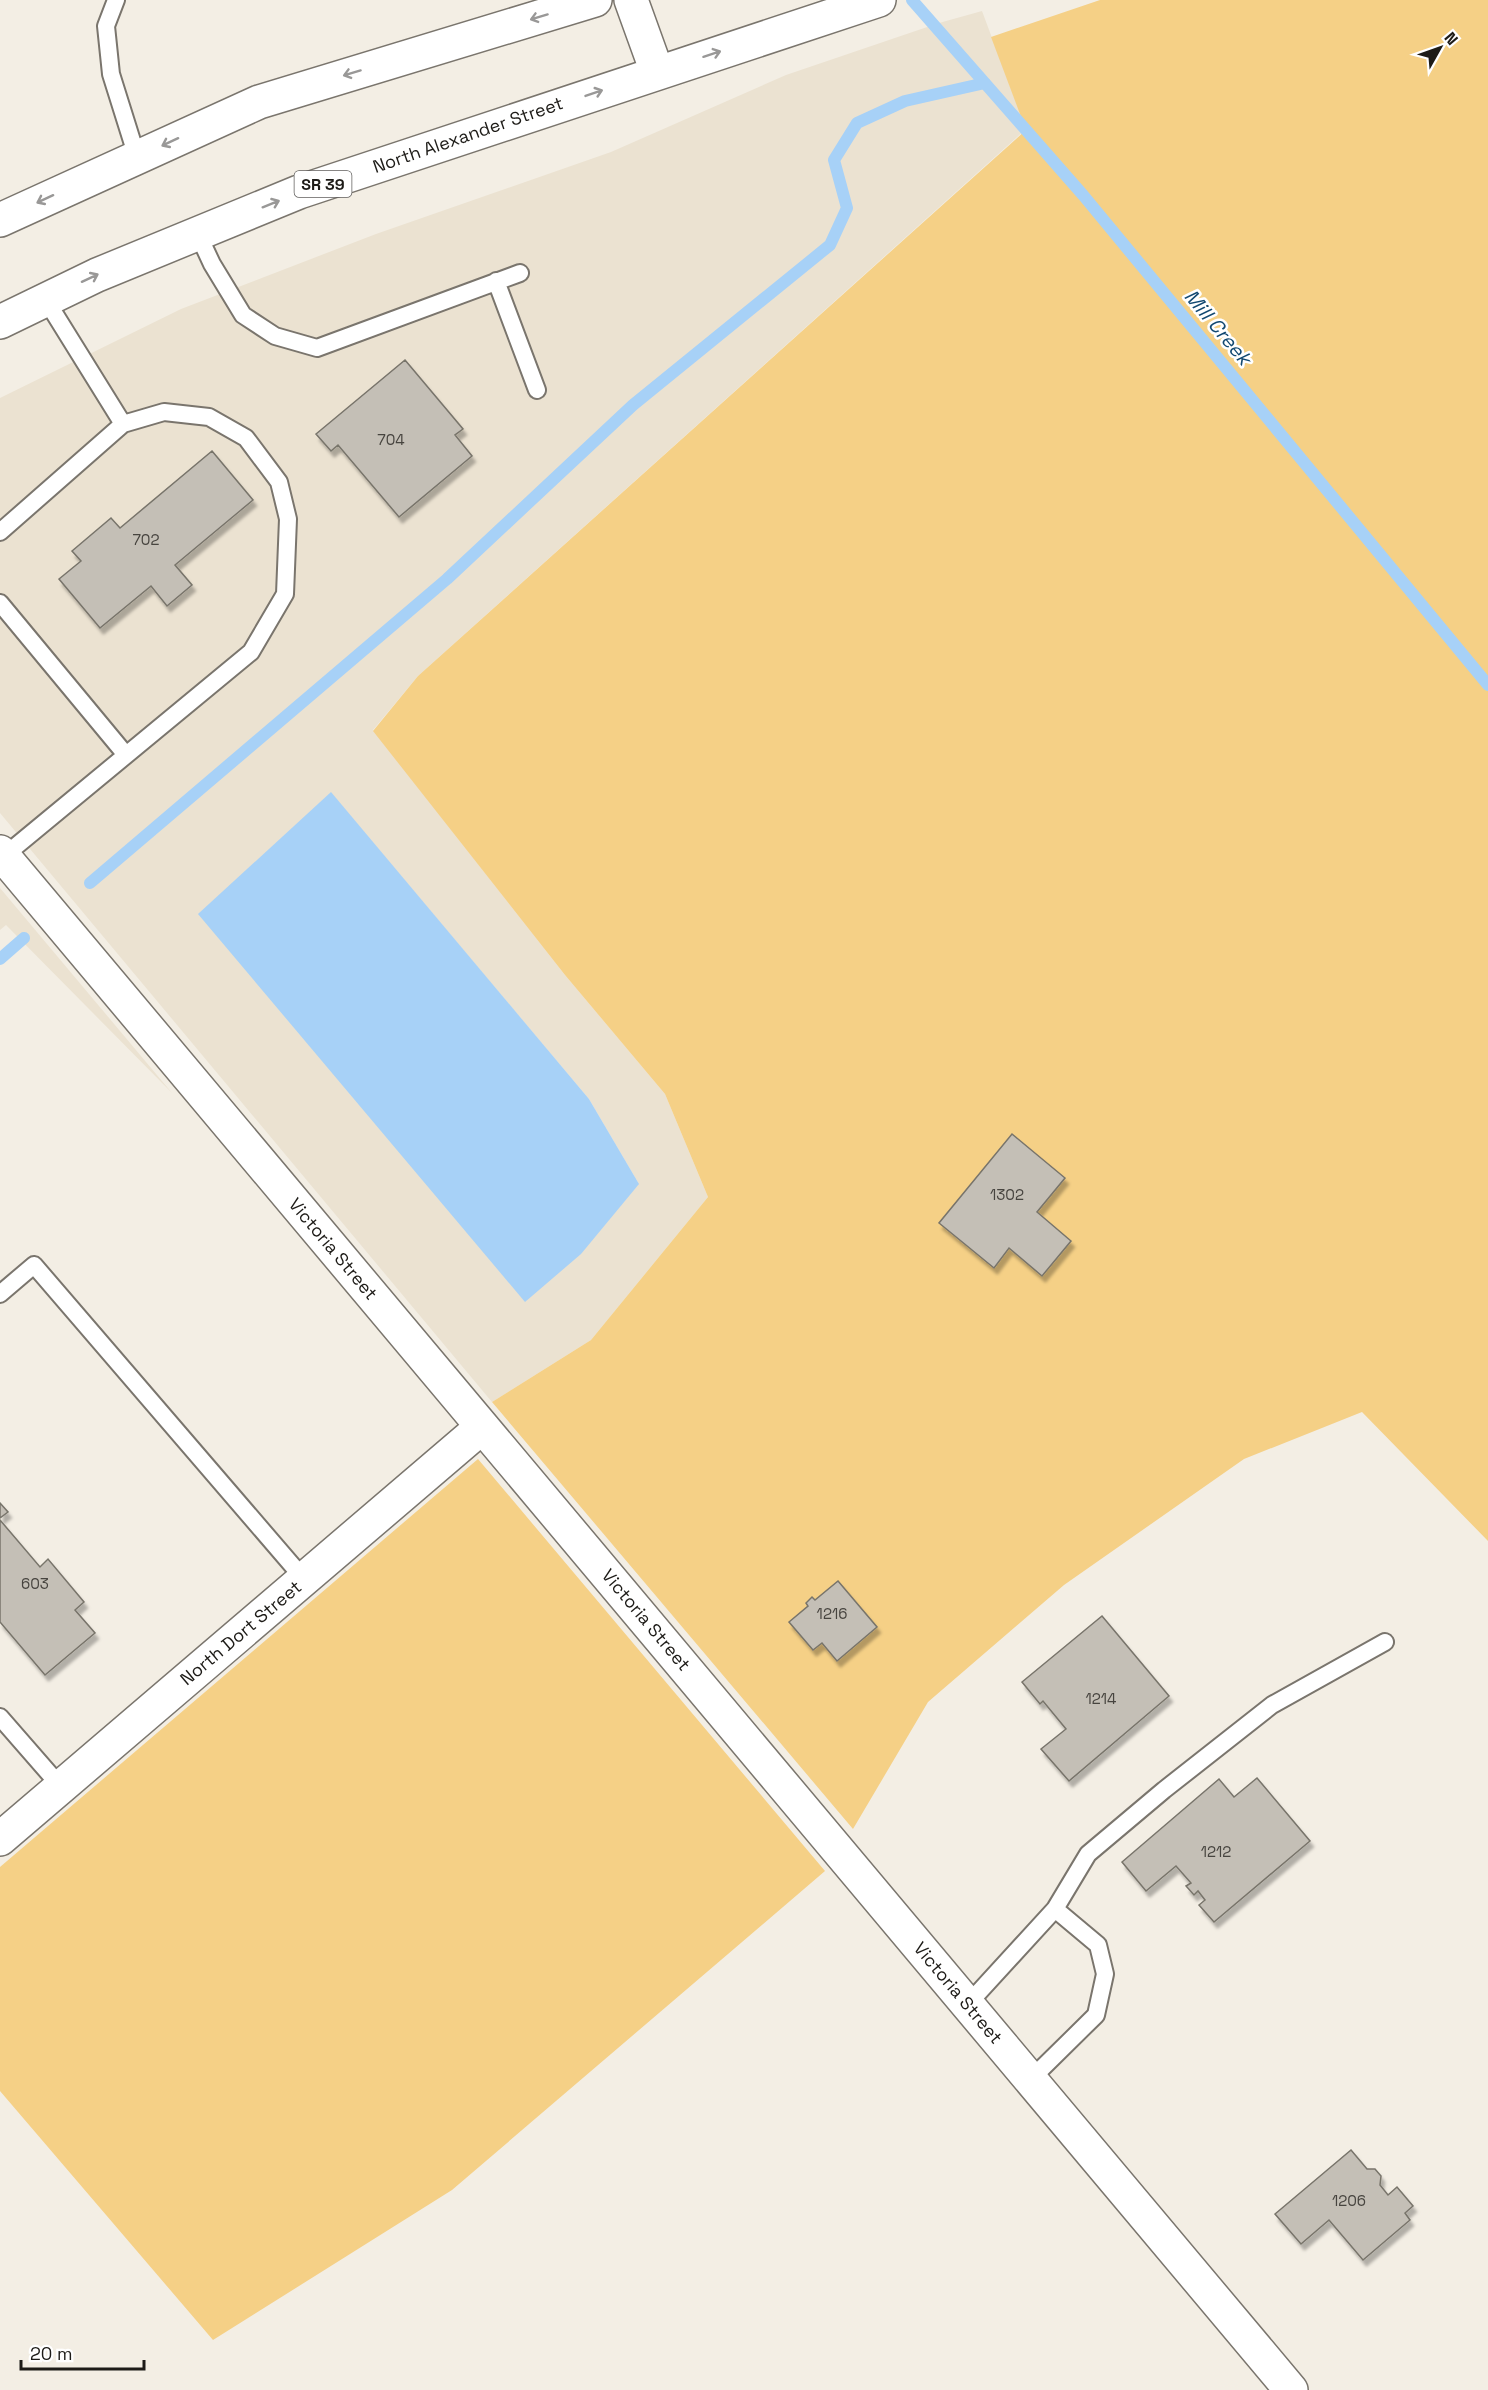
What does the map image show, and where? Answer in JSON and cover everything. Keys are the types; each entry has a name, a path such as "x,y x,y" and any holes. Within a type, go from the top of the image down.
{"street":[{"path":"0,220 260,102 595,0"},
{"path":"631,0 657,72"},
{"name":"North Alexander Street","path":"0,322 97,275 299,192 879,0"},
{"name":"Victoria Street","path":"2,854 1291,2390"},
{"name":"North Dort Street","path":"0,1839 482,1427"}],"lane":[{"path":"116,0 106,26 111,74 137,158"},
{"path":"198,234 212,264 243,315 275,336 317,348 520,273"},
{"path":"496,281 537,390"},
{"path":"46,300 123,424"},
{"path":"0,532 123,424 164,412 209,417 246,438 279,482 288,519 285,594 251,652 2,854"},
{"path":"0,603 126,755"},
{"path":"0,1294 34,1265 304,1580"},
{"path":"968,2004 1055,1909 1088,1854 1164,1790 1272,1705 1385,1642"},
{"path":"0,1717 61,1787"},
{"path":"1031,2079 1096,2015 1105,1974 1098,1945 1055,1909"}],"shaded area":[{"path":"1100,0 1488,0 1488,1541 1362,1412 1244,1459 1064,1585 928,1702 853,1829 492,1402 591,1340 708,1197 665,1094 565,975 373,731 418,676 1026,130 991,37"},
{"path":"982,11 1026,129 418,676 373,730 565,975 665,1094 708,1197 591,1340 492,1402 0,813 0,398 181,309 376,234 611,152 786,75 939,23","holes":["331,793 589,1099 639,1184"]},
{"path":"0,888 172,1093 6,925 0,930"},
{"path":"478,1459 825,1871 452,2190 213,2340 0,2091 0,1867"}],"water":[{"path":"331,792 589,1099 639,1184 581,1254 525,1302 198,914"}],"building":[{"path":"405,360 463,429 455,435 472,456 399,517 338,445 331,451 316,434"},
{"path":"212,451 253,500 175,565 192,585 167,606 151,586 100,628 59,579 81,561 72,551 111,518 120,528"},
{"path":"1012,1134 1065,1178 1037,1212 1071,1241 1042,1276 1009,1248 994,1268 939,1223"},
{"path":"0,1503 8,1512 0,1518"},
{"path":"0,1520 40,1567 48,1559 84,1602 75,1610 95,1633 45,1675 0,1622"},
{"path":"838,1581 877,1627 837,1661 822,1643 813,1650 789,1622 808,1606 806,1603 812,1597 815,1600"},
{"path":"1102,1616 1169,1696 1069,1781 1041,1749 1066,1729 1043,1701 1040,1704 1022,1682"},
{"path":"1257,1778 1310,1841 1214,1922 1199,1905 1205,1900 1198,1891 1194,1895 1186,1886 1191,1883 1176,1866 1146,1891 1122,1862 1219,1779 1234,1797"},
{"path":"1351,2150 1367,2169 1375,2169 1381,2176 1380,2185 1388,2195 1397,2187 1413,2206 1405,2213 1410,2220 1363,2260 1329,2220 1301,2244 1275,2214"}],"waterway":[{"name":"Mill Creek","path":"912,0 1083,195 1488,685"},
{"path":"90,883 447,579 633,405 830,245 847,208 834,160 857,123 905,101 985,83"},
{"path":"0,959 24,938"}]}
